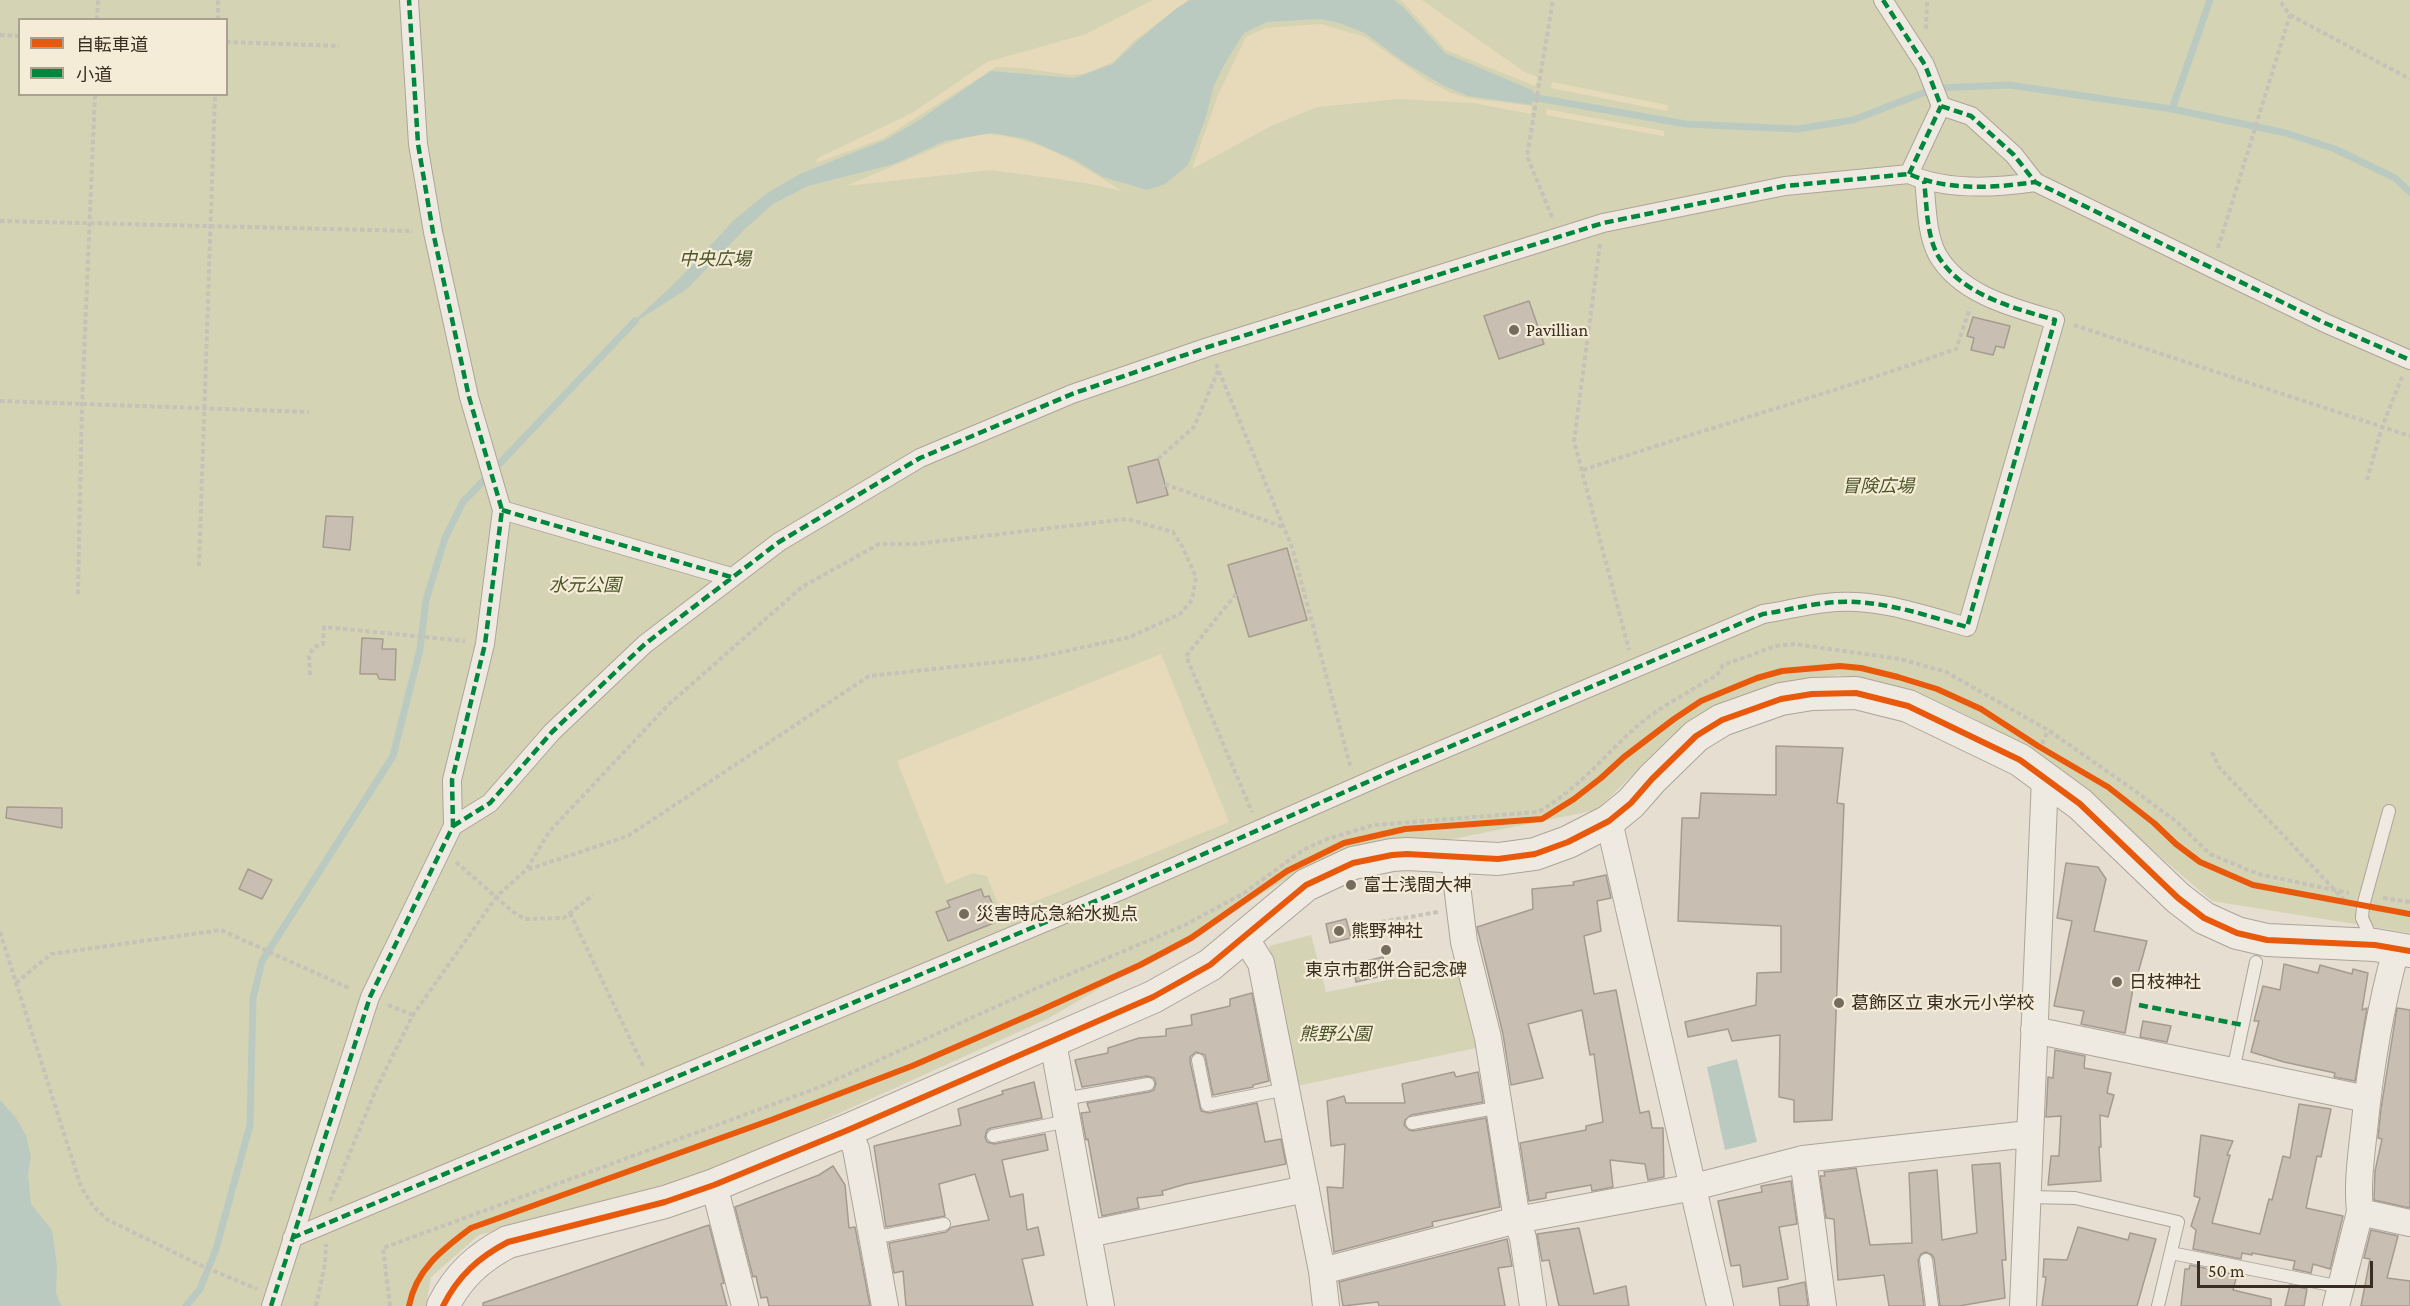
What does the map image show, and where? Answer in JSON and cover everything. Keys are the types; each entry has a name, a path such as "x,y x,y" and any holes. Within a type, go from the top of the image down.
{"street":[{"path":"272,1301 370,997 453,826 452,780 485,644 502,510 469,397 433,232 417,144 409,0"},
{"path":"292,1238 1122,890 1356,787 1763,614 1826,603 1856,602 1896,607 1966,627 2055,320 2002,303 1975,290 1950,270 1937,253 1916,178 1940,103 1930,77 1883,0"},
{"path":"1940,103 1971,116 2014,155 2035,182 2325,323 2410,359"},
{"path":"453,826 490,803 552,732 645,644 779,542 920,458 1072,394 1208,347 1603,223 1785,186 1916,178 1995,188 2035,182"},
{"path":"502,510 731,577"},
{"path":"443,1306 455,1285 471,1266 490,1251 508,1242 665,1202 714,1185 1053,1042 1183,982 1210,965 1306,885 1353,863 1392,855 1434,854 1498,859 1535,854 1568,842 1610,820 1631,803 1696,736 1722,720 1781,699 1812,694 1856,693 1908,706 2020,760 2047,765 2080,804 2160,884 2205,918 2237,933 2267,940 2394,949 2369,1080 2361,1158 2360,1212 2339,1297"},
{"path":"2023,1306 2047,765"},
{"path":"1610,820 1720,1306"},
{"path":"1455,857 1469,965 1488,1038 1501,1107 1517,1220 1523,1238 1533,1306"},
{"path":"1244,936 1261,963 1322,1270 1326,1306"},
{"path":"2034,1030 2367,1099"},
{"path":"1053,1042 1101,1306"},
{"path":"848,1130 855,1149 885,1306"},
{"path":"1322,1270 1517,1220 1694,1187 1803,1159 2029,1134"},
{"path":"1803,1159 1823,1306"},
{"path":"714,1185 745,1306"},
{"path":"1088,1234 1306,1189"},
{"path":"2360,1212 2410,1223"}],"lane":[{"path":"2389,812 2364,901 2362,918 2394,949"},
{"path":"2233,1071 2256,962"},
{"path":"1198,1060 1207,1105 1286,1089"},
{"path":"993,1136 1148,1084"},
{"path":"1412,1123 1501,1107"},
{"path":"2027,1197 2075,1198 2178,1222 2157,1306"},
{"path":"872,1238 944,1224"},
{"path":"2171,1253 2339,1297"},
{"path":"1926,1260 1932,1306"}],"path":[{"path":"98,0 98,18"},
{"path":"218,0 218,18"},
{"path":"1553,0 1527,156 1560,237"},
{"path":"2278,0 2290,15 2410,79"},
{"path":"2211,269 2290,15"},
{"path":"0,35 18,36"},
{"path":"228,42 339,46"},
{"path":"78,594 82,404 95,96"},
{"path":"199,566 215,96"},
{"path":"0,220 433,232"},
{"path":"1603,223 1574,441 1634,669"},
{"path":"1582,470 1692,433 1865,382 1956,349 1975,290"},
{"path":"2055,320 2410,436"},
{"path":"1208,347 1292,547 1356,787"},
{"path":"2367,480 2382,427 2410,359"},
{"path":"1158,459 1194,427 1218,370"},
{"path":"0,401 309,412"},
{"path":"1165,484 1283,527"},
{"path":"316,1306 325,1264 329,1203 377,1087 412,1015 497,896 526,870 549,832 668,705 802,587 879,544 916,544 1127,519 1173,532 1190,562 1196,577 1192,600 1180,614 1154,627 1130,636 1035,657 869,676 628,836 526,870"},
{"path":"1236,594 1186,656 1260,829"},
{"path":"310,675 309,656 314,647 323,644 324,627 485,644"},
{"path":"390,1306 383,1248 820,1087 1037,988 1185,925 1244,893 1303,850 1327,840 1374,825 1538,812 1556,802 1587,776 1636,726 1716,675 1723,665 1776,646 1794,644 1868,654 1900,659 1946,672 2048,730 2177,822 2210,854 2258,874 2334,890 2364,901"},
{"path":"2038,746 2047,765"},
{"path":"2212,752 2219,767 2347,903"},
{"path":"1389,832 1535,820 1542,819 1558,809"},
{"path":"441,851 497,896 513,912 525,919 564,918 593,895"},
{"path":"1233,907 1287,871"},
{"path":"2336,901 2347,903 2410,902"},
{"path":"1352,927 1460,909"},
{"path":"570,913 653,1088"},
{"path":"16,983 51,954 221,930 412,1015"},
{"path":"0,932 81,1187 93,1206 108,1220 272,1301"}],"green space":[{"name":"水元公園","path":"0,0 2410,0 2410,933 2212,901 2049,762 1973,718 1920,693 1838,675 1752,692 1671,736 1597,810 1304,869 1049,1018 710,1172 479,1235 431,1277 426,1306 31,1306 0,1172"},
{"name":"熊野公園","path":"1311,935 1326,992 1456,967 1476,1048 1297,1086 1269,946"}],"sand":[{"path":"1153,0 1188,0 1134,41 1113,62 1084,74 1070,75 1022,68 996,67 884,138 816,163 818,158 912,113 987,62 1086,34"},
{"path":"1401,0 1422,0 1526,73 1538,77 1535,86 1446,50"},
{"path":"1321,24 1365,37 1428,81 1451,93 1468,98 1532,106 1531,114 1473,103 1399,99 1317,107 1271,126 1192,169 1218,95 1246,37 1265,28"},
{"path":"1552,82 1668,105 1667,111 1551,88"},
{"path":"1546,109 1664,131 1664,136 1546,115"},
{"path":"978,134 998,135 1036,144 1071,160 1122,191 1086,183 991,170 846,186 945,144"},
{"path":"1161,654 1229,822 1002,915 987,876 973,873 946,884 897,761"}],"shaded area":[{"path":"1190,0 1394,0 1445,53 1534,91 1532,105 1468,96 1444,86 1404,62 1365,33 1339,23 1320,19 1267,22 1244,33 1228,58 1214,85 1206,117 1188,165 1165,184 1147,190 1103,177 1077,161 1027,139 992,133 945,141 894,164 808,186 773,204 745,229 687,289 629,326 680,278 734,220 767,193 802,173 885,140 916,122 991,71 1074,78 1113,64 1136,42"},
{"path":"1737,1059 1757,1142 1725,1150 1707,1067"},
{"path":"0,1100 16,1118 26,1135 31,1157 28,1174 31,1204 52,1230 57,1265 56,1293 61,1306 0,1306"}],"building":[{"name":"Pavillian","path":"1529,301 1544,344 1499,359 1484,316"},
{"path":"1973,317 2010,326 2004,348 1996,346 1993,355 1971,350 1974,338 1967,336"},
{"path":"1158,459 1168,495 1137,503 1128,467"},
{"path":"326,516 353,517 350,550 323,547"},
{"path":"1287,548 1307,620 1249,637 1228,565"},
{"path":"362,638 383,639 382,649 396,649 395,680 379,679 377,674 360,674"},
{"path":"1776,746 1843,748 1837,803 1844,804 1832,1120 1794,1122 1794,1100 1779,1097 1780,1035 1732,1041 1728,1029 1688,1037 1685,1022 1756,1005 1757,973 1781,972 1781,926 1678,921 1682,818 1699,818 1701,793 1776,795"},
{"path":"7,807 62,808 62,828 6,818"},
{"path":"2066,863 2098,867 2106,879 2094,931 2147,941 2138,973 2136,972 2125,1033 2081,1024 2084,1011 2054,1006 2072,921 2057,918"},
{"path":"248,869 272,880 262,899 239,889"},
{"path":"1606,875 1611,898 1597,901 1601,931 1584,936 1594,994 1616,990 1640,1113 1649,1111 1652,1128 1663,1128 1664,1177 1648,1180 1645,1164 1610,1160 1613,1187 1592,1191 1591,1185 1546,1193 1546,1198 1529,1201 1520,1143 1586,1130 1586,1126 1603,1122 1594,1054 1590,1055 1582,1010 1528,1024 1543,1078 1511,1085 1503,1034 1477,927 1533,909 1532,889 1574,885 1573,882"},
{"name":"災害時応急給水拠点","path":"981,889 984,897 989,896 995,910 990,916 994,923 948,941 936,912 950,907 947,901"},
{"path":"1346,919 1351,938 1330,943 1326,924"},
{"path":"1383,957 1386,975 1356,982 1353,964"},
{"path":"2284,964 2318,973 2320,965 2352,974 2353,969 2368,973 2362,1010 2367,1008 2355,1081 2334,1077 2335,1073 2251,1052 2259,1021 2254,1021 2263,986 2280,990"},
{"path":"1252,993 1269,1081 1253,1085 1253,1087 1213,1095 1205,1055 1196,1052 1190,1057 1190,1062 1201,1111 1209,1113 1257,1103 1265,1142 1281,1139 1286,1164 1186,1184 1162,1191 1163,1195 1137,1198 1139,1208 1102,1216 1081,1113 1090,1112 1087,1103 1149,1092 1154,1090 1156,1083 1154,1078 1147,1076 1082,1087 1075,1060 1108,1053 1108,1048 1139,1038 1166,1036 1166,1029 1192,1025 1191,1015 1230,1006 1230,999"},
{"path":"2397,1008 2410,1010 2410,1208 2374,1200 2375,1171 2382,1139 2378,1138 2381,1109"},
{"path":"2143,1021 2171,1026 2167,1042 2140,1037"},
{"path":"2055,1050 2085,1056 2084,1068 2111,1073 2107,1093 2114,1095 2108,1117 2100,1115 2101,1181 2048,1185 2051,1156 2059,1156 2061,1116 2046,1117 2048,1077 2053,1078"},
{"path":"1454,1072 1456,1077 1478,1072 1483,1102 1411,1115 1405,1120 1404,1125 1413,1131 1486,1118 1500,1207 1432,1222 1433,1226 1334,1252 1327,1187 1343,1188 1345,1144 1331,1146 1327,1101 1344,1096 1346,1103 1405,1103 1402,1084"},
{"path":"1034,1082 1042,1118 991,1128 987,1130 985,1137 987,1142 994,1144 1045,1134 1048,1150 1002,1160 1010,1197 1023,1194 1027,1230 1038,1227 1044,1255 1022,1259 1033,1306 906,1306 903,1271 894,1273 889,1243 946,1232 952,1227 989,1220 975,1174 939,1184 945,1216 886,1227 874,1146 961,1125 958,1109 1003,1094 1002,1091"},
{"path":"2299,1104 2331,1109 2321,1157 2317,1156 2306,1208 2343,1216 2330,1269 2313,1264 2311,1273 2293,1269 2295,1261 2252,1253 2252,1255 2242,1253 2241,1259 2193,1249 2196,1230 2191,1226 2200,1198 2194,1196 2201,1135 2233,1141 2227,1155 2230,1155 2212,1223 2260,1234 2269,1199 2272,1200 2283,1156 2290,1158"},
{"path":"2000,1163 2006,1260 2002,1260 2005,1298 1959,1306 1940,1306 1934,1258 1926,1252 1921,1254 1918,1260 1924,1306 1889,1306 1884,1275 1838,1280 1834,1219 1826,1218 1820,1176 1825,1176 1824,1172 1856,1168 1870,1245 1912,1243 1909,1173 1937,1170 1942,1240 1977,1233 1972,1165"},
{"path":"833,1166 845,1185 849,1228 855,1227 870,1306 769,1306 767,1297 761,1298 756,1276 753,1277 735,1207 819,1175"},
{"path":"1791,1181 1797,1224 1779,1227 1788,1279 1743,1287 1740,1265 1731,1266 1718,1201 1762,1192 1761,1186"},
{"path":"709,1225 724,1283 721,1284 727,1306 483,1306 483,1303"},
{"path":"2078,1227 2128,1240 2130,1233 2156,1239 2137,1306 2042,1306 2046,1277 2043,1277 2044,1259 2067,1260"},
{"path":"1579,1228 1594,1294 1626,1286 1629,1306 1559,1306 1549,1260 1542,1261 1537,1234"},
{"path":"2371,1230 2398,1236 2387,1278 2410,1281 2410,1306 2361,1306 2370,1259 2364,1258"},
{"path":"1507,1239 1512,1266 1498,1268 1505,1306 1379,1306 1378,1302 1343,1306 1339,1282"},
{"path":"2190,1265 2237,1275 2233,1290 2271,1299 2271,1306 2181,1306 2185,1269 2189,1269"},
{"path":"1805,1282 1808,1306 1780,1306 1778,1288"},
{"path":"2290,1285 2307,1289 2304,1306 2285,1306"}],"waterway":[{"path":"2172,109 2210,0"},
{"path":"1526,96 1686,124 1798,129 1853,120 1936,88 2009,85 2172,109 2286,133 2335,149 2395,178 2410,192"},
{"path":"186,1306 200,1289 216,1249 250,1125 253,998 262,961 393,756 420,649 426,600 445,538 463,502 635,321"}],"marked path":[{"path":"271,1306 370,997 453,826 452,780 485,644 502,510 469,397 433,232 418,144 409,0"},
{"path":"1883,0 1925,65 1941,106 1971,116 2014,155 2035,182 2325,323 2410,360"},
{"path":"1909,174 1941,106"},
{"path":"453,826 490,803 552,732 645,644 779,542 920,458 1072,394 1208,347 1603,223 1785,186 1909,174 1955,186 2004,186 2035,182"},
{"path":"292,1238 1122,890 1390,772 1763,614 1818,604 1862,602 1915,612 1967,627 2055,320 1989,298 1959,280 1947,268 1933,245 1927,218 1924,181"},
{"path":"502,510 731,577"},
{"path":"2139,1005 2243,1025"}],"cycle path":[{"path":"409,1306 412,1293 424,1271 440,1253 471,1228 771,1120 912,1066 1039,1011 1140,965 1191,938 1287,871 1344,843 1405,829 1542,819 1574,799 1624,757 1701,701 1757,678 1782,671 1840,666 1861,668 1937,689 1981,709 2108,787 2200,862 2253,885 2410,914"},
{"path":"443,1306 455,1285 470,1268 508,1242 665,1202 714,1185 848,1130 1153,997 1210,965 1306,885 1353,863 1407,854 1498,859 1535,854 1568,842 1609,821 1631,803 1696,736 1722,720 1781,699 1812,694 1856,693 1908,706 2020,760 2080,804 2178,898 2204,918 2237,933 2267,940 2375,945 2410,951"}],"place":[{"name":"Pavillian","path":"1514,330"},
{"name":"富士浅間大神","path":"1351,885"},
{"name":"災害時応急給水拠点","path":"964,914"},
{"name":"熊野神社","path":"1339,931"},
{"name":"東京市郡併合記念碑","path":"1386,950"},
{"name":"日枝神社","path":"2117,982"},
{"name":"葛飾区立 東水元小学校","path":"1839,1003"}],"park label":[{"name":"中央広場","path":"715,259"},
{"name":"冒険広場","path":"1878,486"}]}
